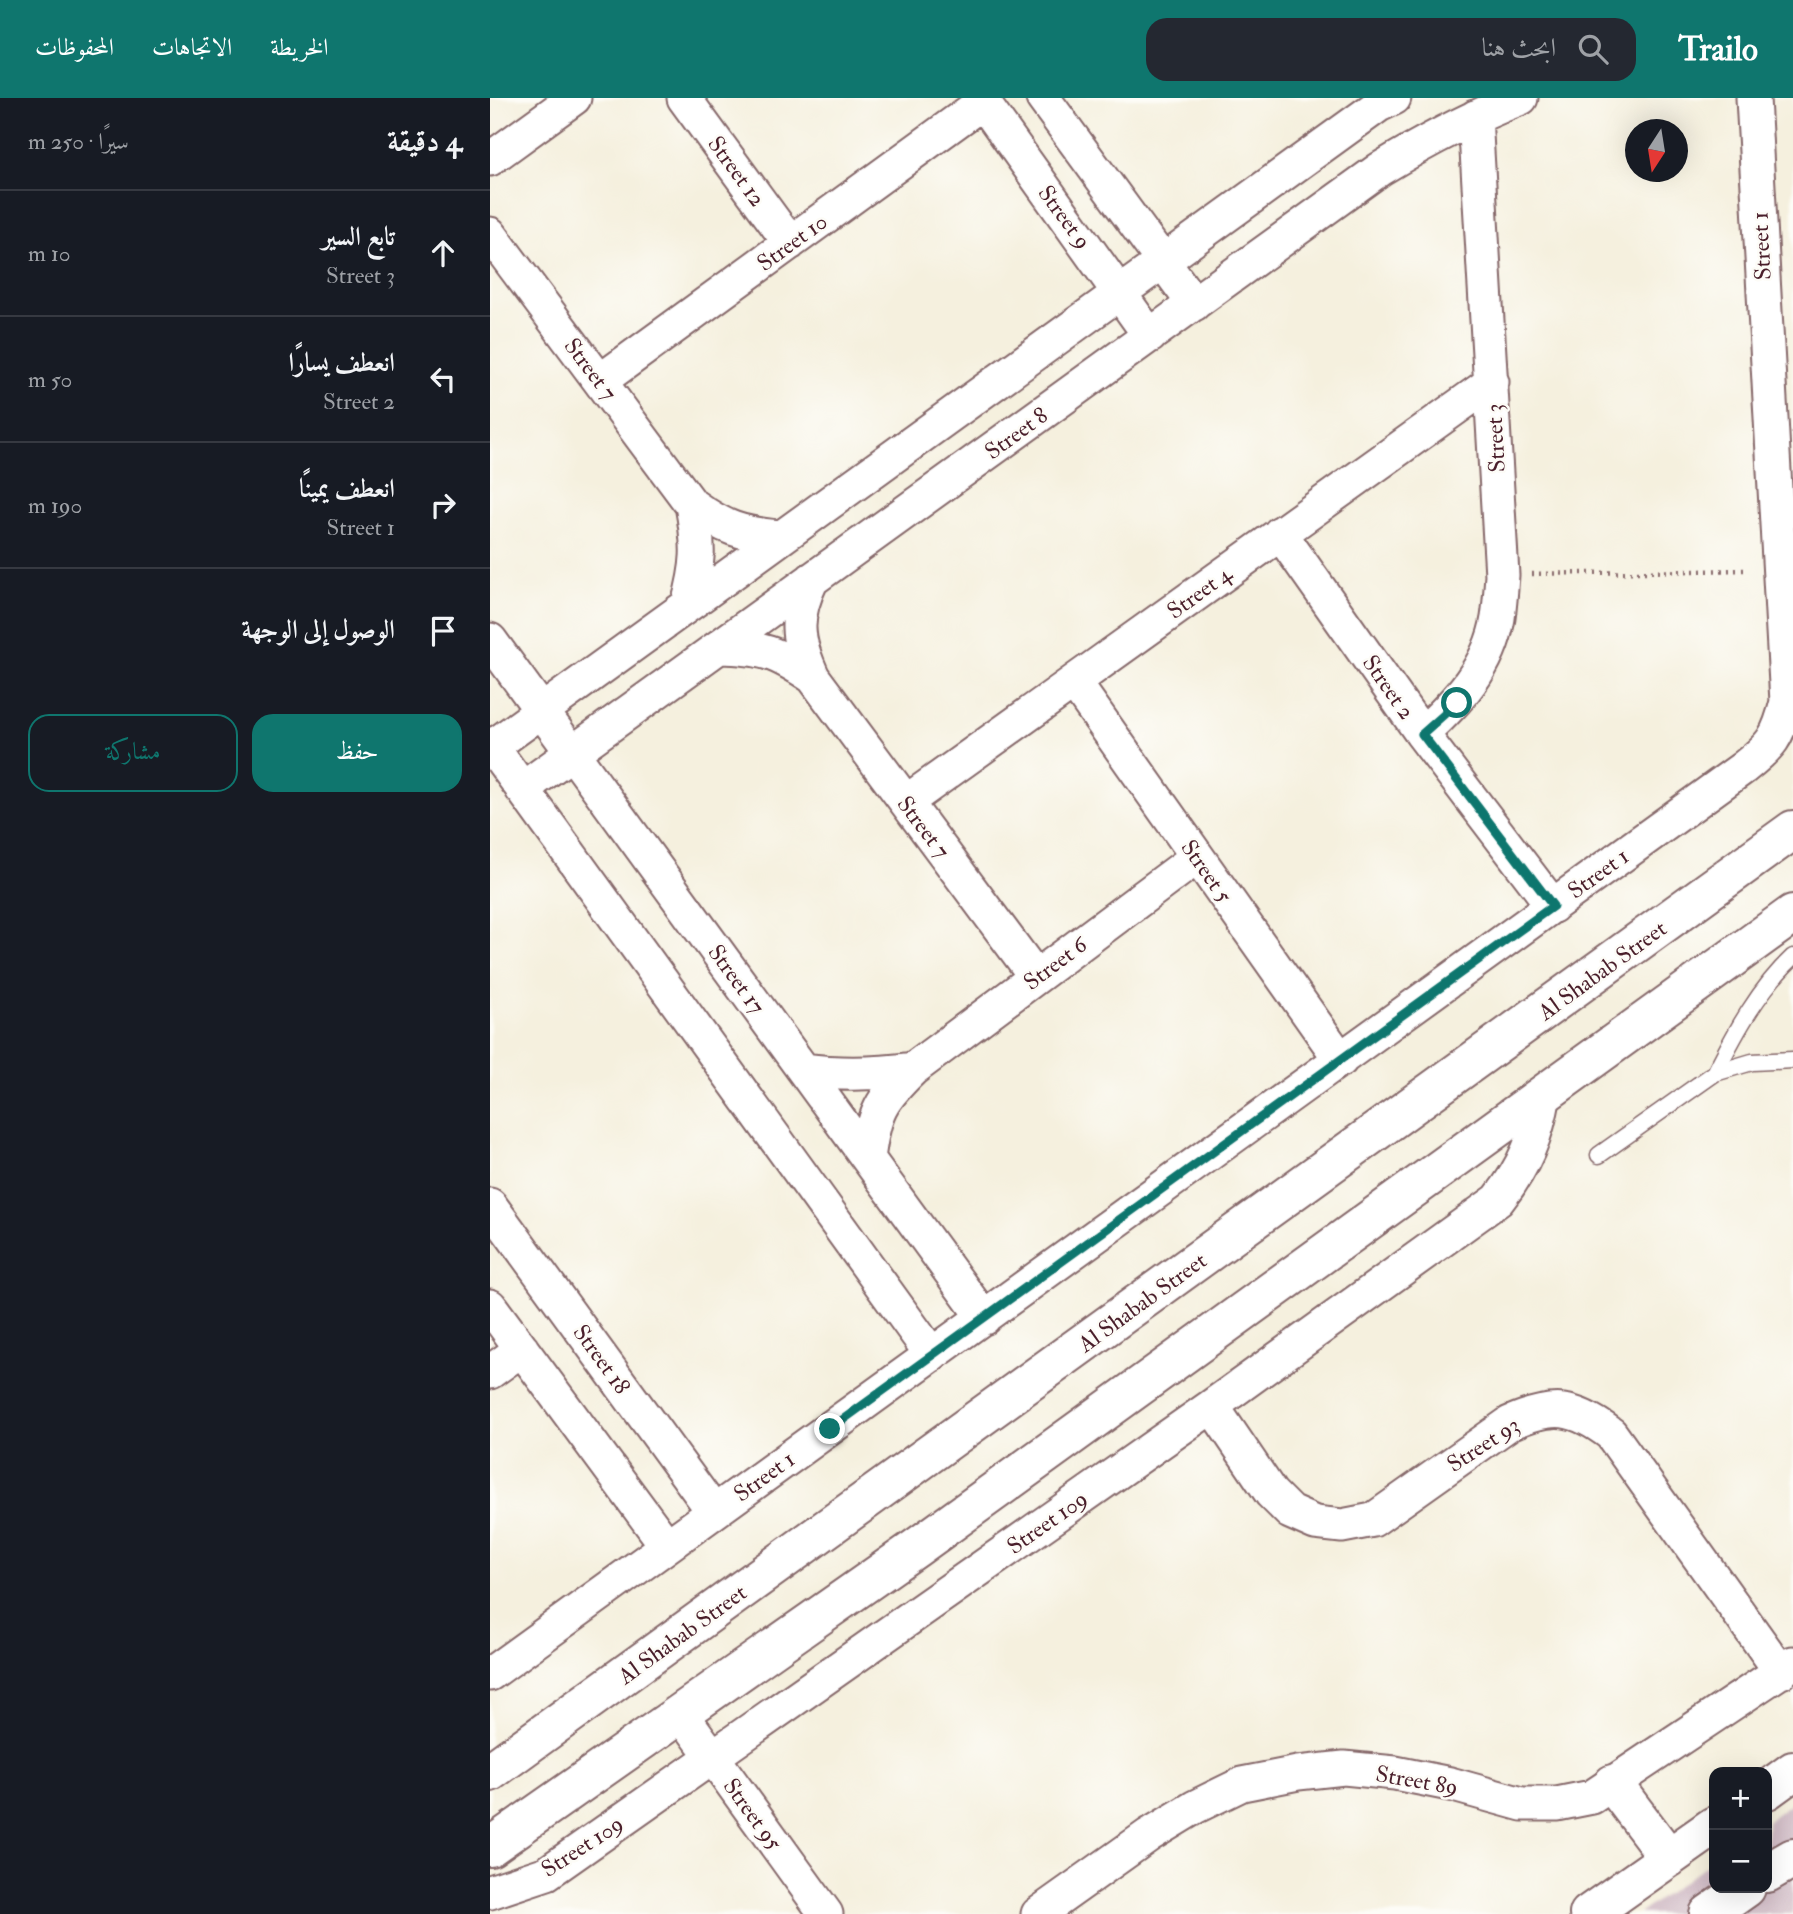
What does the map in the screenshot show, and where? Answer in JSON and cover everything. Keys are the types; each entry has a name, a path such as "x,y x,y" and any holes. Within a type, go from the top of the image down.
{"street":[{"path":"490,159 574,98"},
{"name":"Street 12","path":"684,98 790,243"},
{"path":"1043,98 1194,304"},
{"path":"932,1355 491,746 1379,105 1394,98"},
{"name":"Street 8","path":"522,789 1380,169 1434,137 1521,98"},
{"name":"Street 1","path":"490,1674 1743,768 1787,727 1753,98"},
{"name":"Street 10","path":"600,381 982,100"},
{"name":"Street 9","path":"982,100 1150,336"},
{"name":"Street 3","path":"1422,734 1457,703 1482,664 1498,621 1502,575 1475,117"},
{"name":"Street 7","path":"490,234 692,505 718,523 748,534 780,537"},
{"name":"Street 4","path":"906,802 1492,382"},
{"name":"Street 7","path":"688,606 697,573 698,538 692,505"},
{"name":"Street 2","path":"1280,533 1422,734 1553,906"},
{"name":"Street 7","path":"812,579 801,603 797,628 802,653 813,677 1036,977"},
{"name":"Street 17","path":"490,639 984,1318"},
{"name":"Street 7","path":"719,647 752,648 784,658 813,677"},
{"name":"Street 5","path":"1074,682 1340,1060"},
{"name":"Al Shabab Street","path":"490,1772 1793,830"},
{"name":"Street 6","path":"868,1159 873,1125 878,1114 889,1093 914,1069 1197,857"},
{"path":"490,1847 906,1555 1793,914"},
{"name":"Street 6","path":"804,1070 877,1074 914,1069"},
{"name":"Street 109","path":"490,1892 548,1873 1212,1406 1498,1200 1516,1177 1530,1151 1539,1124 1544,1095"},
{"name":"Street 18","path":"490,1205 714,1512"},
{"path":"490,1306 667,1546"},
{"path":"490,1372 522,1349"},
{"name":"Street 93","path":"1212,1406 1271,1493 1290,1512 1315,1523 1342,1526 1373,1520 1510,1423 1535,1412 1563,1410 1589,1418 1611,1434 1787,1668"},
{"name":"Street 89","path":"1038,1914 1149,1835 1195,1807 1242,1784 1298,1773 1344,1768 1406,1775 1522,1804 1557,1804 1592,1797 1787,1668"},
{"name":"Street 95","path":"681,1713 825,1914"},
{"path":"554,1726 592,1774"},
{"path":"1772,1786 1793,1771"},
{"path":"1614,1784 1670,1858"},
{"path":"1589,1914 1709,1830"},
{"path":"1772,1870 1793,1858"},
{"path":"1709,1914 1739,1893"}],"lane":[{"path":"1715,1073 1735,1034 1759,997 1793,957"},
{"path":"1599,1155 1715,1073 1752,1062 1793,1060"}],"path":[{"path":"1502,575 1780,569"}],"shaded area":[{"path":"1793,1801 1793,1914 1639,1914 1709,1863 1709,1893 1772,1893 1772,1817"}],"route":[{"path":"830,1429 1553,906 1422,734 1457,703"}]}
